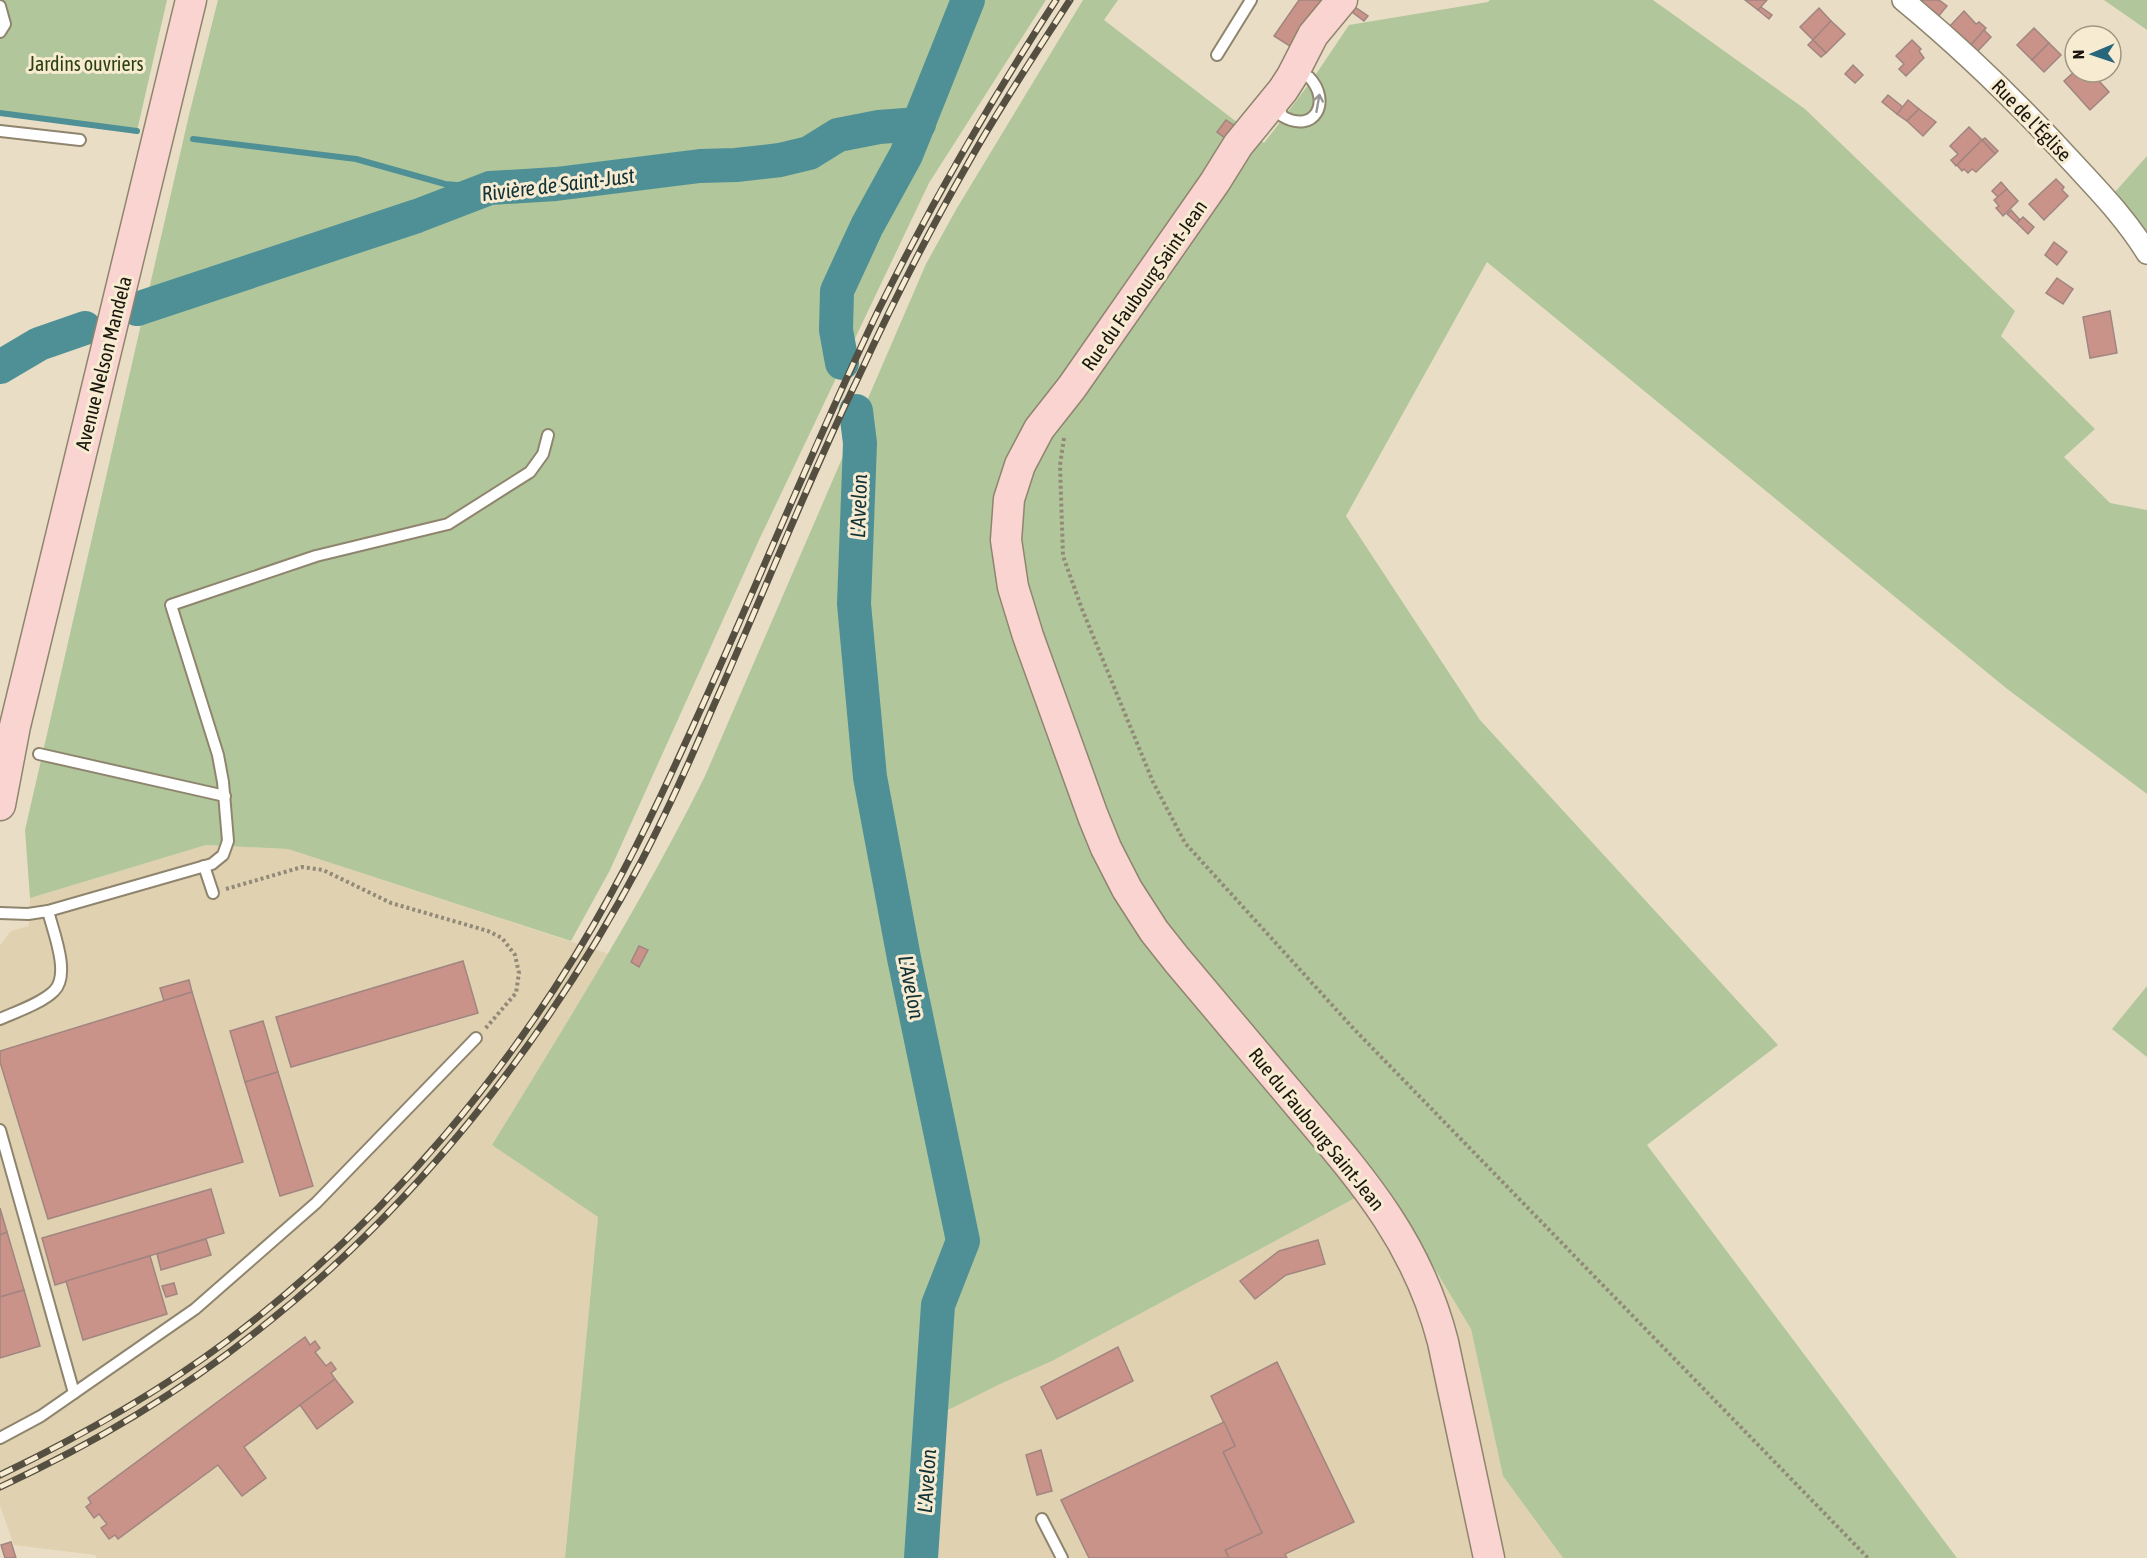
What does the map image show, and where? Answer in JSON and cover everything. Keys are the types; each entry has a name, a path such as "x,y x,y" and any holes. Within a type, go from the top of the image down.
{"main road":[{"name":"Avenue Nelson Mandela","path":"0,805 15,726 191,0"},
{"name":"Rue du Faubourg Saint-Jean","path":"1281,104 1312,35 1339,4"},
{"name":"Rue du Faubourg Saint-Jean","path":"1339,4 1299,95 1281,104 1242,139 1215,182 1072,387 1032,474 1024,498 1021,522 1022,554 1027,584 1066,737 1106,848 1144,917 1177,960 1353,1170 1390,1220 1417,1265 1430,1296 1441,1334 1488,1558"},
{"name":"Avenue Nelson Mandela","path":"0,768 15,726"}],"street":[{"name":"Rue de l'Église","path":"1903,0 1955,43 2040,128 2117,213 2147,253"}],"lane":[{"path":"1217,55 1251,0"},
{"path":"0,6 5,24 0,32"},
{"path":"0,131 80,140"},
{"path":"0,913 28,914 48,911 204,866 217,861 226,849 228,832 225,796 218,755 171,605 316,556 448,524 530,472 543,454 548,435"},
{"path":"39,754 225,796"},
{"path":"204,866 213,893"},
{"path":"0,1019 48,996 59,985 60,960 48,911"},
{"path":"0,1438 35,1419 181,1320 303,1215 476,1038"},
{"path":"0,1130 74,1393"},
{"path":"1042,1519 1062,1558"}],"path":[{"path":"1065,432 1060,465 1063,556 1082,609 1153,782 1185,843 1361,1036 1868,1558"},
{"path":"213,893 302,867 323,870 391,903 488,931 502,938 515,955 519,973 516,993 476,1038"}],"shaded area":[{"path":"206,845 288,849 609,954 492,1145 598,1217 565,1558 97,1558 95,1555 14,1545 0,1506 0,945 11,931 29,926 30,898"},
{"path":"1383,1183 1471,1329 1503,1476 1563,1558 915,1558 930,1419 1052,1361"}],"green space":[{"name":"Jardins ouvriers","path":"0,0 167,0 137,131 0,116"},
{"path":"218,0 1046,0 929,183 759,540 610,870 571,941 288,849 206,845 30,898 25,830 189,115"},
{"path":"1083,0 1118,0 1104,20 1264,143 1312,80 1349,25 1490,0 1653,0 1805,109 2015,311 2001,336 2095,429 2064,457 2110,503 2147,510 2147,794 2006,688 1487,262 1346,516 1480,720 1778,1045 1647,1145 1957,1558 1563,1558 1503,1476 1471,1329 1383,1183 1052,1361 930,1419 915,1558 565,1558 598,1217 492,1145 603,963 681,823 705,776 926,264 957,208"},
{"path":"2104,0 2147,0 2147,30"},
{"path":"2147,156 2147,231 2115,192"},
{"path":"2147,986 2147,1057 2112,1029"}],"building":[{"path":"1299,0 1326,0 1293,48 1274,36"},
{"path":"1745,0 1767,0 1758,10"},
{"path":"1916,0 1939,0 1947,6 1938,17"},
{"path":"1355,7 1368,16 1364,21 1352,12"},
{"path":"1761,7 1772,15 1769,19 1758,10"},
{"path":"1819,8 1831,21 1813,40 1800,27"},
{"path":"1964,11 1976,24 1979,22 1986,28 1971,45 1950,26"},
{"path":"1831,21 1845,34 1826,53 1813,40"},
{"path":"2034,28 2049,43 2032,60 2017,45"},
{"path":"1984,30 1991,37 1978,51 1971,45"},
{"path":"1813,40 1826,53 1821,57 1808,45"},
{"path":"1912,40 1921,49 1919,51 1924,58 1906,76 1899,69 1904,64 1896,56"},
{"path":"2049,43 2061,55 2044,72 2032,60"},
{"path":"1853,65 1863,75 1855,83 1845,74"},
{"path":"2067,84 2102,84 2109,92 2090,110"},
{"path":"1888,95 1903,107 1897,114 1882,102"},
{"path":"1908,100 1919,109 1907,121 1897,114"},
{"path":"1919,109 1936,122 1923,136 1907,121"},
{"path":"1226,120 1238,128 1229,141 1217,132"},
{"path":"1969,127 1982,140 1956,166 1951,160 1958,154 1950,146"},
{"path":"1985,138 1998,151 1995,154 1982,140"},
{"path":"1982,140 1995,154 1976,172 1972,169 1968,173 1964,169 1962,171 1957,165"},
{"path":"2056,179 2064,187 2062,190 2068,196 2044,220 2029,204"},
{"path":"2001,182 2007,189 1998,197 1992,191"},
{"path":"2007,189 2018,201 2003,216 1996,208 1999,206 1994,200"},
{"path":"2011,210 2020,220 2017,223 2007,214"},
{"path":"2023,217 2034,227 2028,234 2017,223"},
{"path":"2054,242 2067,252 2057,265 2045,255"},
{"path":"2057,278 2073,289 2063,304 2046,293"},
{"path":"2110,311 2117,353 2090,358 2083,317"},
{"path":"639,946 648,950 639,967 631,962"},
{"path":"463,961 478,1013 291,1067 276,1017"},
{"path":"189,980 192,992 164,1001 160,988"},
{"path":"192,992 243,1162 48,1219 0,1062 0,1051"},
{"path":"263,1021 278,1072 245,1082 230,1031"},
{"path":"278,1072 313,1186 280,1196 245,1082"},
{"path":"211,1189 224,1233 55,1285 42,1238"},
{"path":"0,1208 7,1232 0,1235"},
{"path":"7,1232 24,1290 0,1297 0,1235"},
{"path":"206,1239 211,1255 161,1270 157,1254"},
{"path":"1318,1240 1325,1264 1286,1275 1255,1299 1240,1281 1279,1251"},
{"path":"150,1256 167,1314 83,1340 66,1281"},
{"path":"174,1283 177,1294 166,1297 162,1286"},
{"path":"24,1290 40,1346 0,1358 0,1297"},
{"path":"305,1337 310,1345 315,1341 320,1348 315,1352 326,1366 331,1362 336,1369 331,1373 335,1379 244,1447 266,1478 242,1496 218,1465 118,1539 115,1535 109,1539 101,1528 107,1524 99,1514 94,1518 86,1507 91,1503 88,1498"},
{"path":"1118,1347 1133,1381 1057,1419 1041,1387"},
{"path":"1277,1362 1354,1522 1285,1554 1287,1558 1229,1558 1225,1550 1262,1533 1223,1452 1235,1446 1211,1396"},
{"path":"335,1379 353,1402 317,1429 300,1405"},
{"path":"1224,1422 1235,1446 1223,1452 1262,1533 1225,1550 1229,1558 1089,1558 1061,1500"},
{"path":"1041,1450 1052,1491 1037,1495 1026,1455"},
{"path":"11,1542 16,1558 5,1558 1,1545"}],"waterway":[{"name":"L'Avelon","path":"842,363 836,330 837,291 867,226 906,155 968,0"},
{"path":"0,113 137,131"},
{"name":"Rivière de Saint-Just","path":"137,309 417,216 490,188 556,184 700,166 780,160 809,153 838,135 879,127 919,124"},
{"path":"193,139 356,159 445,184 490,188"},
{"name":"Rivière de Saint-Just","path":"0,367 39,344 85,328"},
{"name":"L'Avelon","path":"856,411 860,443 854,604 870,777 904,958 963,1241 938,1305 921,1558"}],"railway":[{"path":"0,1475 88,1430 145,1397 227,1341 285,1295 341,1245 393,1192 444,1137 491,1079 575,956 612,892 648,822 704,702 879,309 963,152 1008,75 1056,0"},
{"path":"0,1487 101,1436 197,1376 257,1331 316,1282 372,1230 425,1174 521,1055 605,927 642,860 694,751 820,461 898,295 982,140 1070,0"}]}
